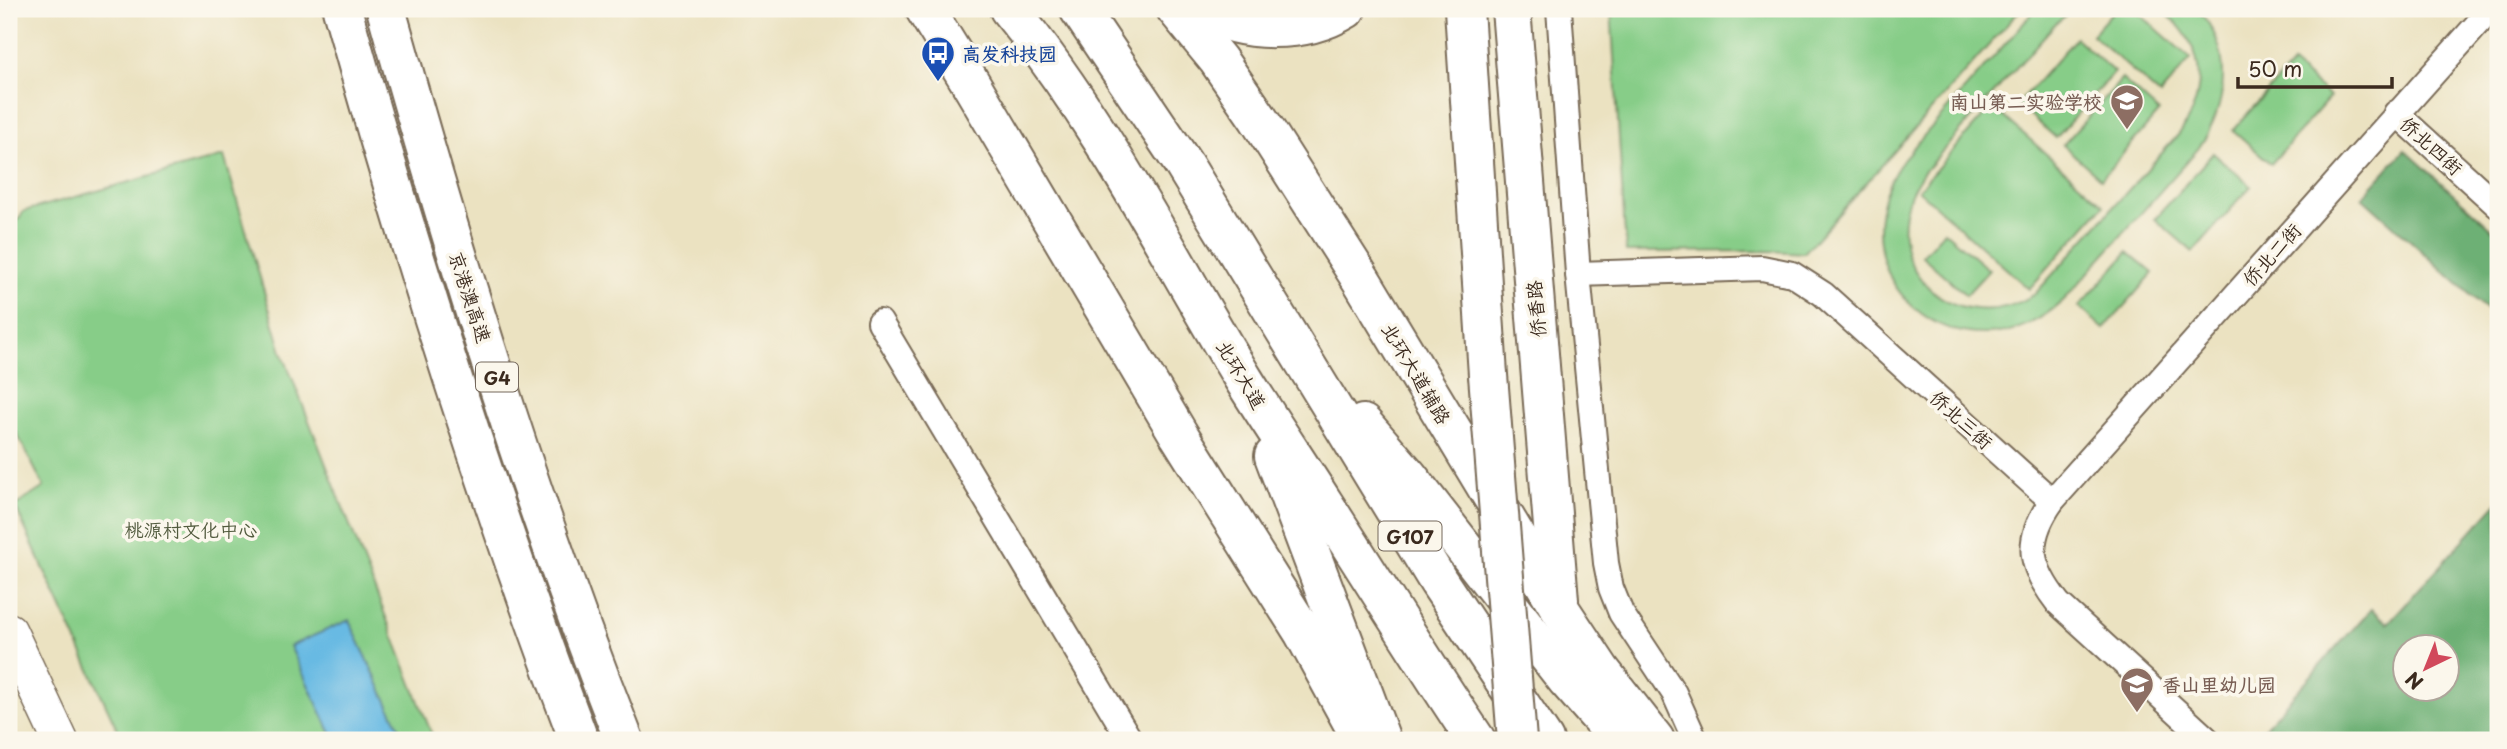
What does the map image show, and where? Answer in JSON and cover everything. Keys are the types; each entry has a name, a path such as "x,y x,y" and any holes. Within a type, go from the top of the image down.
{"main road":[{"name":"G4","path":"342,9 393,190 444,356 513,565 579,740"},
{"name":"京港澳高速","path":"386,9 432,173 484,340 556,555 625,740"},
{"path":"925,9 1179,435 1303,632 1362,740"},
{"name":"北环大道","path":"1009,9 1089,120 1244,379 1390,611 1476,740"},
{"name":"G107","path":"1079,9 1184,165 1438,581 1544,740"},
{"name":"北环大道辅路","path":"1176,9 1218,60 1292,170 1560,609 1601,671 1655,740"},
{"path":"1201,9 1239,24 1286,27 1314,23 1346,9"},
{"path":"1464,9 1488,375 1517,740"},
{"name":"侨香路","path":"1511,9 1560,609"},
{"path":"1283,326 1408,476 1567,680 1620,740"},
{"path":"1244,379 1381,740"}],"street":[{"path":"1559,9 1578,274 1606,563 1611,588 1621,613 1678,700 1695,740"},
{"name":"侨北二街","path":"2052,501 2491,9"},
{"name":"侨北四街","path":"2396,113 2498,206"},
{"name":"侨北三街","path":"1578,274 1762,268 1792,274 1823,294 2052,501"},
{"path":"880,322 1130,740"},
{"path":"2052,501 2036,528 2033,544 2034,562 2041,582 2058,603 2208,740"},
{"path":"9,631 22,695 60,740"}],"green space":[{"path":"1611,9 2021,9 1804,253 1626,252"},
{"path":"2036,9 2074,9 2055,24 1923,173 1907,204 1904,234 1910,261 1925,284 1947,300 1973,309 2003,307 2035,294 2179,134 2196,100 2198,67 2186,36 2160,9 2197,9 2209,25 2222,60 2221,97 2216,115 2198,149 2064,300 2024,326 1984,334 1946,327 1914,308 1891,279 1880,242 1883,201 1904,158"},
{"path":"2115,9 2134,9 2191,59 2160,95 2092,35"},
{"path":"2076,38 2114,72 2056,138 2018,104"},
{"path":"2292,64 2330,97 2271,164 2233,130"},
{"path":"2122,79 2159,112 2101,179 2063,145"},
{"path":"1992,106 2104,205 2029,289 1918,190"},
{"path":"2405,150 2498,234 2498,320 2362,197"},
{"path":"2213,153 2251,186 2193,252 2155,219"},
{"name":"桃源村文化中心","path":"224,156 282,352 434,740 122,740 15,506 44,487 9,418 9,232 24,211"},
{"path":"1944,231 1989,270 1966,295 1922,256"},
{"path":"2128,252 2153,273 2104,329 2079,307"},
{"path":"2498,502 2498,740 2259,740 2256,737 2371,609 2388,623"}],"water":[{"path":"349,620 405,740 334,740 290,646"}],"place":[{"name":"高发科技园","path":"938,83"},
{"name":"南山第二实验学校","path":"2127,131"},
{"name":"香山里幼儿园","path":"2137,714"}]}
